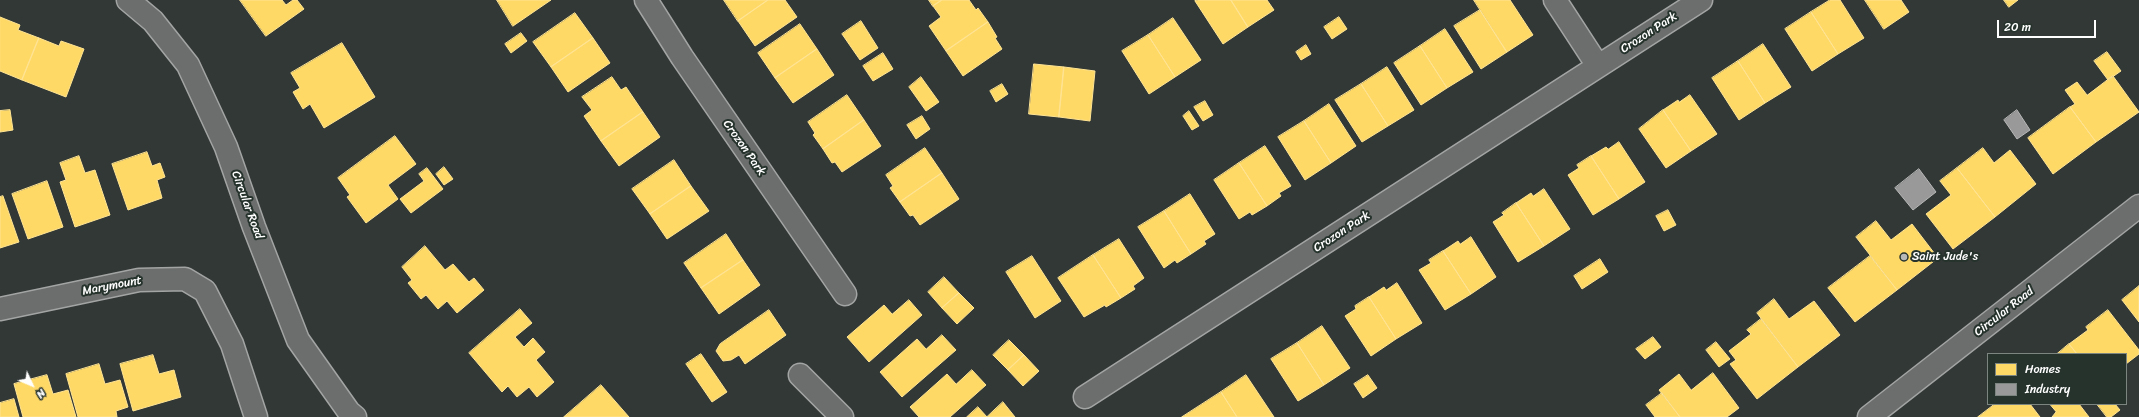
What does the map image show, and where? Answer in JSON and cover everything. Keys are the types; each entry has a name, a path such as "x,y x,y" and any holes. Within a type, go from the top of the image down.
{"street":[{"name":"Circular Road","path":"128,0 153,21 188,65 226,147 254,227 298,340 349,412 355,417"},
{"name":"Crozon Park","path":"646,0 682,57 845,294"},
{"path":"1555,0 1598,66"},
{"name":"Crozon Park","path":"1085,398 1700,0"},
{"name":"Circular Road","path":"1869,417 2139,206"},
{"name":"Marymount","path":"0,309 139,280 185,279 205,291 232,344 256,417"},
{"path":"800,375 842,417"}],"building: Homes":[{"path":"240,0 282,0 286,5 293,0 297,0 304,9 266,36"},
{"path":"497,0 551,0 513,26"},
{"path":"724,0 768,0 738,21"},
{"path":"768,0 785,0 797,17 755,46 738,21"},
{"path":"929,0 942,0 933,6"},
{"path":"942,0 969,0 976,10 978,8 988,22 946,51 929,26 941,17 933,6"},
{"path":"1231,0 1248,27 1223,44 1195,1"},
{"path":"1231,0 1267,0 1274,10 1248,27"},
{"path":"1474,0 1510,0 1533,35 1507,52"},
{"path":"1830,0 1840,0 1864,38 1838,54 1811,12"},
{"path":"1865,0 1901,0 1909,12 1884,29"},
{"path":"2004,0 2018,0 2009,7"},
{"path":"1480,10 1507,52 1481,69 1454,26"},
{"path":"1811,12 1838,54 1812,71 1785,29"},
{"path":"575,13 593,38 551,67 533,42"},
{"path":"0,17 20,25 18,30 39,38 22,80 0,71"},
{"path":"1339,17 1347,29 1332,39 1324,27"},
{"path":"1173,18 1201,60 1175,77 1148,35"},
{"path":"861,21 878,48 860,60 842,34"},
{"path":"988,22 1002,49 963,76 946,51"},
{"path":"800,24 817,49 775,78 758,53"},
{"path":"1445,29 1473,72 1447,88 1420,46"},
{"path":"521,33 527,41 511,53 505,44"},
{"path":"1148,35 1175,77 1149,94 1122,51"},
{"path":"39,38 59,46 61,41 84,49 66,97 22,80"},
{"path":"593,38 610,63 568,92 551,67"},
{"path":"342,43 375,97 324,128 310,104 303,109 293,92 300,88 291,73"},
{"path":"1763,44 1791,87 1765,103 1738,61"},
{"path":"1306,45 1311,54 1301,60 1296,52"},
{"path":"1420,46 1447,88 1421,105 1394,63"},
{"path":"817,49 834,75 793,103 775,78"},
{"path":"2107,52 2121,71 2108,80 2094,61"},
{"path":"883,53 893,69 873,81 863,66"},
{"path":"1738,61 1765,103 1739,120 1712,78"},
{"path":"1034,64 1064,67 1059,117 1029,114"},
{"path":"1064,67 1095,71 1090,121 1059,117"},
{"path":"1387,67 1414,110 1388,126 1361,84"},
{"path":"2113,76 2139,112 2096,142 2070,107 2075,104 2065,90 2077,82 2087,95"},
{"path":"612,77 621,90 626,87 643,112 601,141 584,116 592,110 582,97"},
{"path":"921,77 939,102 926,111 909,87"},
{"path":"1002,84 1008,94 996,102 990,91"},
{"path":"1361,84 1388,126 1362,142 1335,100"},
{"path":"847,95 864,120 823,149 813,135 815,133 808,122"},
{"path":"1690,95 1717,134 1691,151 1663,110 1678,100 1679,102"},
{"path":"1205,101 1213,115 1203,121 1194,107"},
{"path":"1329,104 1356,146 1331,163 1304,121"},
{"path":"2070,107 2096,142 2053,174 2028,138"},
{"path":"10,110 13,130 0,132 0,111"},
{"path":"1663,110 1691,151 1666,168 1639,129"},
{"path":"1189,111 1199,126 1192,130 1183,116"},
{"path":"643,112 660,137 619,166 601,141"},
{"path":"922,116 930,129 916,139 907,125"},
{"path":"864,120 881,146 842,172 835,162 832,163 823,149"},
{"path":"1304,121 1331,163 1305,180 1278,137"},
{"path":"395,136 416,164 388,185 398,199 366,223 347,197 350,195 338,178"},
{"path":"1619,142 1645,182 1619,199 1591,156 1606,147 1608,149"},
{"path":"1265,146 1291,186 1279,193 1281,196 1267,206 1239,163"},
{"path":"925,148 942,173 900,202 890,188 893,186 886,175"},
{"path":"1983,148 1994,163 2010,150 2036,184 1995,217 1957,168"},
{"path":"147,152 152,166 160,163 165,177 157,180 162,198 128,210 112,164"},
{"path":"79,156 85,173 95,170 110,215 75,227 60,182 66,180 60,163"},
{"path":"1591,156 1619,199 1593,215 1568,175 1579,168 1577,165"},
{"path":"674,160 691,186 650,214 632,189"},
{"path":"1239,163 1267,206 1252,215 1250,212 1239,219 1214,180"},
{"path":"444,167 453,179 444,185 436,174"},
{"path":"427,168 443,189 411,213 400,199 424,181 419,174"},
{"path":"1957,168 1995,217 1953,249 1926,214 1951,195 1940,181"},
{"path":"942,173 959,199 920,225 913,215 910,216 900,202"},
{"path":"47,181 63,227 28,239 12,194"},
{"path":"691,186 709,211 667,239 650,214"},
{"path":"1544,189 1570,229 1544,246 1516,203 1531,193 1533,196"},
{"path":"1190,194 1215,234 1204,241 1206,244 1191,254 1164,211"},
{"path":"3,196 19,242 0,248 0,197"},
{"path":"1516,203 1544,246 1518,262 1493,222 1504,215 1502,213"},
{"path":"1668,210 1676,225 1664,231 1656,216"},
{"path":"1164,211 1191,254 1177,263 1175,260 1164,268 1138,227"},
{"name":"Saint Jude's","path":"1876,221 1891,240 1912,224 1938,258 1897,290 1856,237"},
{"path":"726,234 743,260 701,288 684,263"},
{"path":"1471,237 1496,277 1471,294 1443,251 1458,241 1460,244"},
{"path":"1119,239 1144,278 1133,286 1135,289 1121,298 1093,255"},
{"path":"425,246 445,270 453,264 469,282 474,278 484,290 457,313 447,301 438,309 426,295 421,299 408,283 412,280 402,267"},
{"path":"1443,251 1471,294 1445,310 1419,270 1431,263 1429,260"},
{"path":"1093,255 1121,298 1084,317 1058,278"},
{"path":"1032,256 1061,301 1035,318 1006,272"},
{"path":"1870,256 1897,290 1855,322 1828,288"},
{"path":"1600,259 1608,272 1582,289 1574,276"},
{"path":"743,260 760,285 719,314 701,288"},
{"path":"944,277 959,293 942,308 928,292"},
{"path":"1397,283 1422,323 1396,339 1369,297 1384,287 1386,290"},
{"path":"2139,286 2139,322 2122,300"},
{"path":"959,293 974,308 957,324 942,308"},
{"path":"1369,297 1396,339 1371,356 1345,316 1356,309 1355,306"},
{"path":"1774,299 1789,319 1814,301 1840,335 1798,367 1757,313"},
{"path":"909,300 922,315 869,362 847,337 884,305 892,314"},
{"path":"520,309 532,323 515,337 524,347 533,338 545,352 536,360 554,382 537,397 529,387 517,397 508,386 502,392 469,353"},
{"path":"769,310 786,335 745,364 739,355 731,360 723,361 716,351 720,344"},
{"path":"2108,310 2139,350 2139,354 2127,363 2127,353 2076,353 2069,344 2088,330 2086,327"},
{"path":"1761,319 1798,367 1757,399 1730,364 1736,360 1729,351 1751,334 1747,330"},
{"path":"1322,326 1350,368 1324,385 1297,343"},
{"path":"942,335 956,350 902,397 880,372 917,339 926,349"},
{"path":"1653,337 1661,347 1645,359 1636,349"},
{"path":"1009,340 1024,355 1008,370 993,355"},
{"path":"1716,342 1730,359 1719,367 1706,350"},
{"path":"1297,343 1324,385 1298,401 1271,359"},
{"path":"2069,344 2076,353 2058,353"},
{"path":"701,354 727,392 712,402 686,364"},
{"path":"153,355 159,374 174,370 181,397 133,411 120,364"},
{"path":"1024,355 1039,371 1023,386 1008,370"},
{"path":"99,364 105,384 120,380 128,407 116,411 117,417 78,417 66,374"},
{"path":"972,370 986,385 950,417 919,417 910,407 947,374 956,384"},
{"path":"1713,373 1739,408 1727,417 1680,417 1659,390 1679,374 1691,390"},
{"path":"47,375 53,394 68,390 76,417 23,417 14,384"},
{"path":"1246,375 1274,417 1237,417 1221,392"},
{"path":"1368,375 1377,388 1363,398 1354,384"},
{"path":"601,385 629,417 564,417"},
{"path":"1221,392 1237,417 1182,417"},
{"path":"1662,393 1680,417 1655,417 1646,405"},
{"path":"14,399 19,417 0,417 0,403"},
{"path":"1003,402 1015,417 987,417"},
{"path":"1994,405 2031,405 2040,417 1978,417"},
{"path":"2051,405 2080,405 2089,417 2052,417 2056,412"},
{"path":"2098,405 2116,405 2120,410 2111,417 2107,417"},
{"path":"978,407 987,417 967,417"}],"building: Industry":[{"path":"2017,110 2030,130 2017,139 2004,120"},
{"path":"1919,169 1936,192 1913,210 1895,188"}],"place":[{"name":"Saint Jude's","path":"1904,257"}]}
